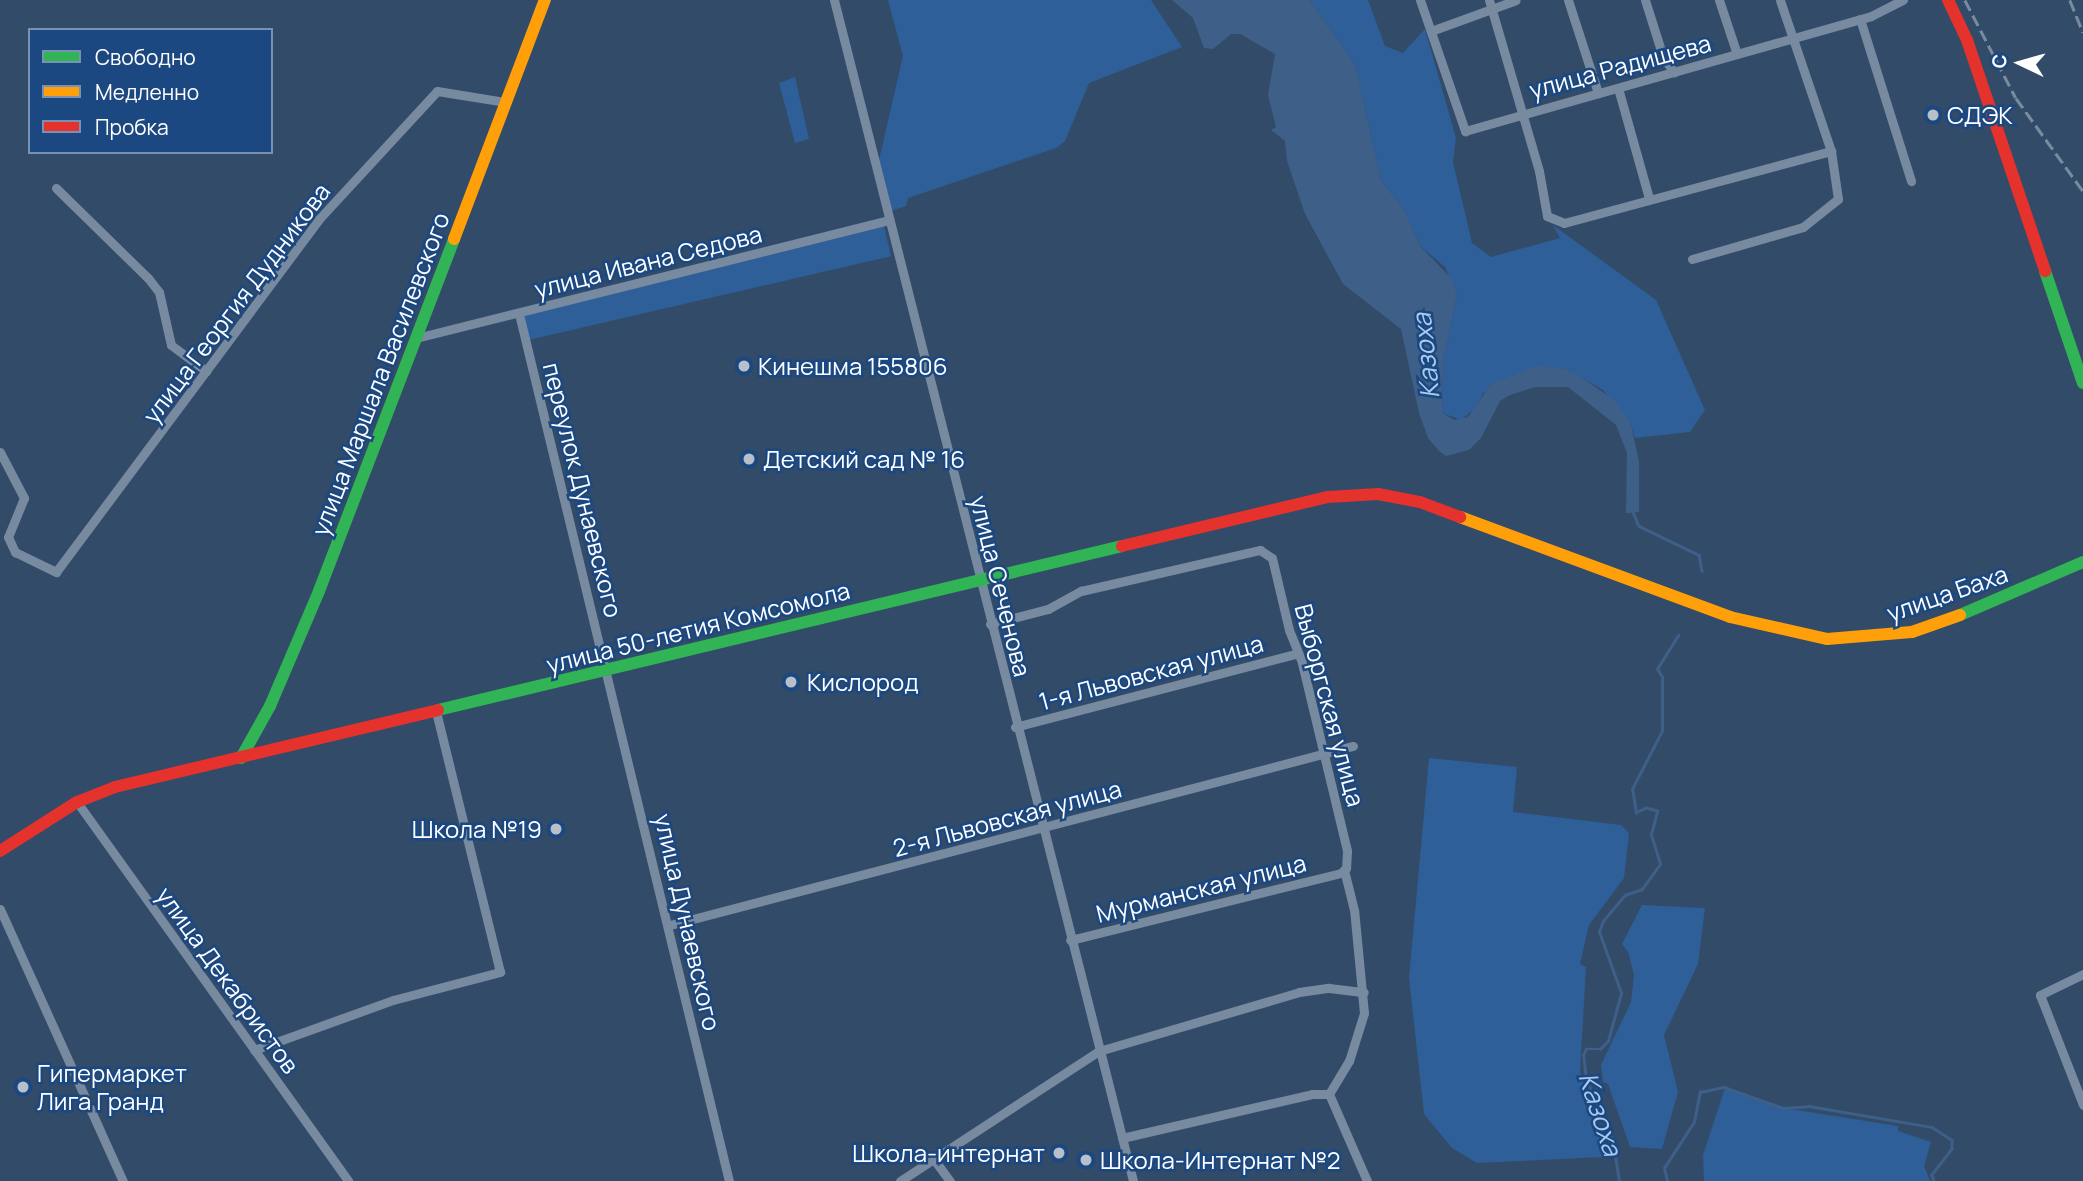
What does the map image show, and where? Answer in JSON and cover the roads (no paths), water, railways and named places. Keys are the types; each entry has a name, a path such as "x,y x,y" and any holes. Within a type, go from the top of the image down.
{"main road":[{"name":"улица Маршала Василевского","path":"241,758 296,648 545,0"},
{"path":"1948,0 1967,40 2083,383"},
{"name":"улица 50-летия Комсомола","path":"0,851 77,802 115,787 1328,497 1378,494 1420,502 1578,557 1684,600"},
{"name":"улица Баха","path":"1684,600 1801,635 1881,638 1948,621 2083,562"}],"street":[{"name":"улица Сеченова","path":"834,0 1015,727 1133,1181"},
{"path":"1420,0 1432,32 1491,4 1516,0"},
{"path":"1568,0 1598,93"},
{"path":"1645,0 1663,57 1674,72"},
{"path":"1719,0 1737,54"},
{"path":"1692,259 1803,227 1838,199 1831,151 1790,39 1780,0"},
{"name":"улица Радищева","path":"1432,32 1465,131 1523,112 1618,88 1860,19 1903,0"},
{"path":"1491,4 1523,112 1546,216 1563,223 1831,151"},
{"path":"1860,19 1911,181"},
{"path":"1618,88 1649,198"},
{"name":"улица Георгия Дудникова","path":"0,452 24,498 8,537 15,552 52,573 59,569 319,219 437,91 506,102"},
{"path":"56,188 148,278 159,292 172,345 206,371"},
{"name":"улица Ивана Седова","path":"416,338 890,220"},
{"name":"переулок Дунаевского","path":"520,318 609,671"},
{"name":"Выборгская улица","path":"990,624 1048,609 1081,591 1245,552 1267,551 1296,654 1301,659 1326,755 1347,851 1342,872 1364,992 1356,1043 1329,1094"},
{"name":"1-я Львовская улица","path":"1015,727 1296,654"},
{"name":"улица Дунаевского","path":"609,671 729,1181"},
{"path":"254,1050 393,1000 500,972 436,712"},
{"name":"2-я Львовская улица","path":"670,925 1353,746"},
{"name":"улица Декабристов","path":"77,802 348,1181"},
{"name":"Мурманская улица","path":"1070,940 1342,872"},
{"path":"0,909 123,1181"},
{"path":"2083,974 2040,995 2083,1105"},
{"path":"900,1181 1099,1051 1299,992 1329,988 1364,992"},
{"path":"1122,1138 1312,1094 1329,1094 1367,1181"},
{"path":"933,1158 950,1181"}],"water":[{"path":"1172,0 1310,0 1355,65 1381,180 1405,211 1420,246 1451,278 1457,295 1443,362 1442,413 1455,420 1468,417 1491,384 1535,366 1565,369 1579,376 1613,399 1631,424 1639,462 1639,512 1626,513 1627,453 1616,425 1568,387 1535,387 1510,395 1500,401 1481,438 1469,450 1446,456 1439,451 1428,438 1419,413 1401,329 1343,284 1305,214 1287,161 1285,141 1271,130 1276,127 1268,95 1275,54 1240,34 1231,34 1213,49 1204,48 1193,18"}],"waterway":[{"name":"Казоха","path":"1633,512 1639,526 1699,555 1702,571"},
{"name":"Казоха","path":"1619,1181 1613,1142 1586,1079 1583,1055 1586,1049 1600,1049 1608,1041 1621,993 1599,932 1603,921 1625,895 1642,889 1660,864 1651,834 1657,811 1646,808 1636,813 1632,789 1662,731 1662,677 1657,669 1678,635"},
{"name":"Казоха","path":"1667,1181 1664,1168 1694,1122 1700,1092 1724,1087 1783,1108 1809,1106 1932,1127 1952,1140 1952,1149 1932,1175 1934,1181"}],"railway":[{"path":"1965,0 2016,98 2083,191"},
{"path":"2070,0 2083,33"}],"place":[{"name":"СДЭК","path":"1933,115"},
{"name":"Кинешма 155806","path":"744,366"},
{"name":"Детский сад № 16","path":"749,459"},
{"name":"Кислород","path":"791,682"},
{"name":"Школа №19","path":"556,829"},
{"name":"Гипермаркет Лига Гранд","path":"23,1087"},
{"name":"Школа-интернат","path":"1059,1153"},
{"name":"Школа-Интернат №2","path":"1086,1160"}]}
